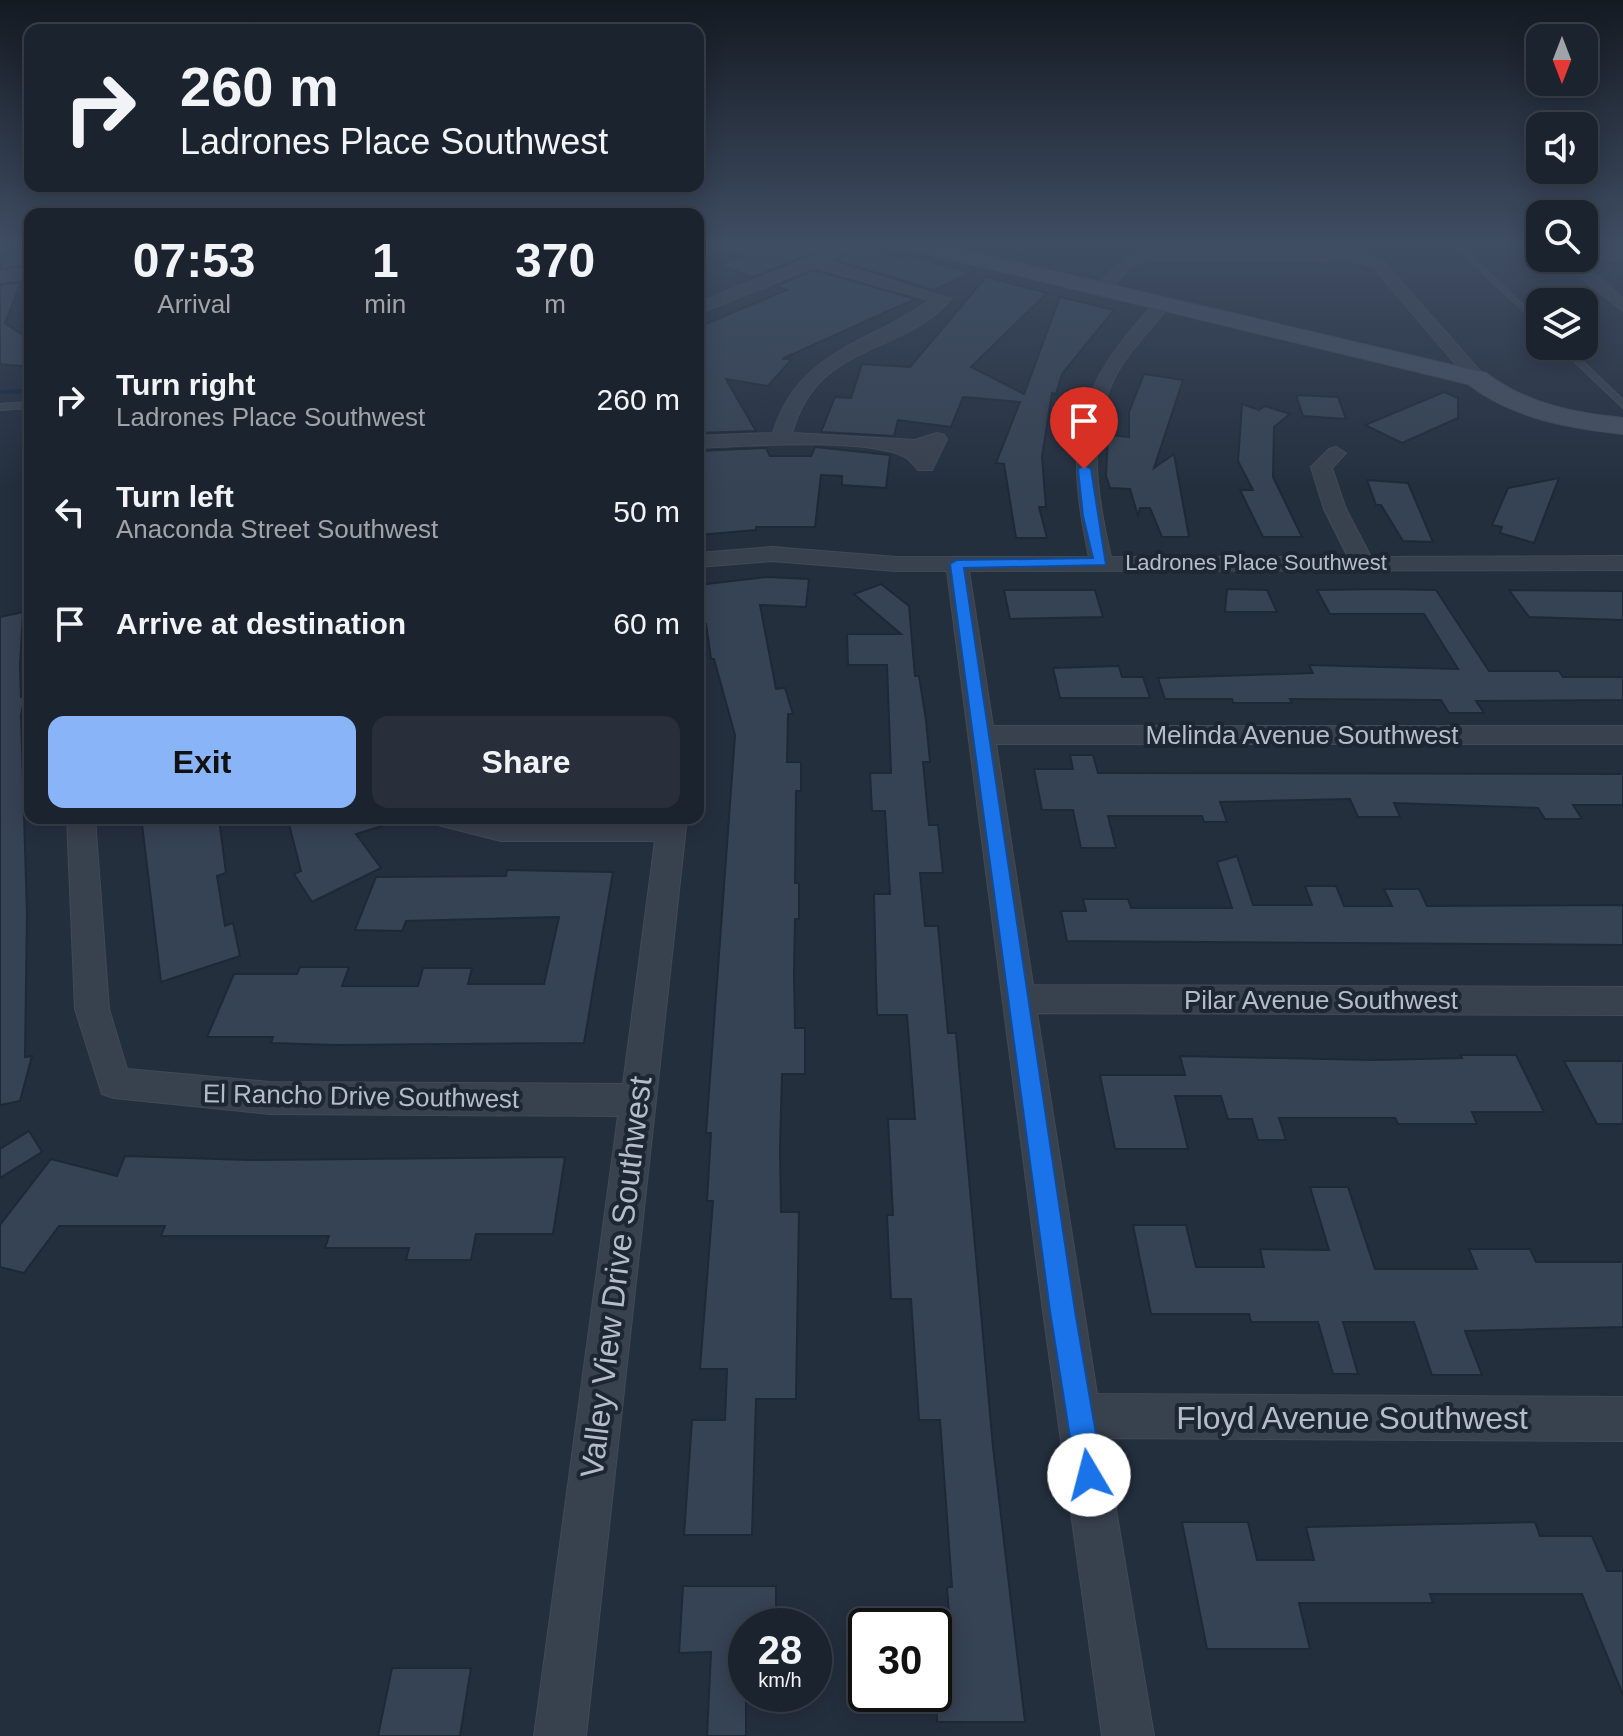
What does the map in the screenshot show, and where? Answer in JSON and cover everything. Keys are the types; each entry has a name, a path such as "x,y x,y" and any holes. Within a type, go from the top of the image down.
{"street":[{"path":"781,438 791,402 818,370 902,326"},
{"path":"1101,562 1090,516 1084,469 1085,430 1110,363 1143,326"},
{"path":"1253,326 1477,378"},
{"path":"1432,326 1477,378 1494,390 1553,414 1623,426"},
{"path":"704,442 781,438 887,446"},
{"path":"1336,453 1321,467 1335,509 1362,561"},
{"name":"Ladrones Place Southwest","path":"704,560 788,554 896,564 1623,563"},
{"path":"957,564 1128,1736"},
{"name":"Melinda Avenue Southwest","path":"980,735 1623,735"},
{"name":"El Rancho Drive Southwest","path":"81,824 92,1009 114,1083 270,1098 637,1100"},
{"path":"472,824 501,831 672,825"},
{"name":"Valley View Drive Southwest","path":"560,1736 672,825"},
{"name":"Pilar Avenue Southwest","path":"1019,999 1623,1001"},
{"name":"Floyd Avenue Southwest","path":"1081,1416 1623,1419"}],"lane":[{"path":"1576,360 1623,405"},
{"path":"0,407 24,405"}],"building":[{"path":"0,326 9,326 24,336 24,366 0,364"},
{"path":"704,326 855,326 782,359 792,359 768,386 726,379 756,431 704,433"},
{"path":"945,326 1013,326 971,367 1024,394 1049,326 1101,326 1062,374 1056,394 1052,393 1042,457 1046,507 1039,507 1047,538 1016,538 1004,464 996,463 1020,402 963,397 951,427 898,420 894,436 821,432 835,397 851,398 862,364 910,367"},
{"path":"1144,374 1183,380 1154,468 1174,454 1189,537 1162,537 1150,508 1140,508 1138,516 1130,489 1110,488 1106,476 1108,435 1129,437 1129,412"},
{"path":"1444,392 1458,398 1458,418 1402,443 1365,425"},
{"path":"1296,395 1338,397 1346,419 1303,416"},
{"path":"1242,404 1259,410 1265,406 1290,414 1274,427 1273,477 1302,537 1263,537 1240,490 1253,490 1238,461"},
{"path":"815,447 890,455 886,488 842,485 842,476 821,475 815,527 756,527 756,530 704,534 704,451 766,448 770,456 811,456"},
{"path":"1559,478 1534,543 1500,533 1502,527 1492,525 1508,488"},
{"path":"1367,480 1408,483 1433,542 1403,541 1381,505 1376,505"},
{"path":"767,577 809,579 806,607 760,605 776,689 785,688 793,714 788,714 787,762 801,762 801,791 796,791 795,883 799,883 799,919 795,919 794,974 795,1028 805,1028 805,1074 782,1074 781,1212 799,1212 796,1399 756,1399 752,1535 684,1535 692,1420 725,1420 727,1369 700,1369 713,1201 707,1201 711,1133 706,1133 735,735 714,659 711,659 704,624 704,584"},
{"path":"881,584 909,606 915,676 919,676 930,762 923,762 929,825 938,825 943,873 920,873 925,926 938,926 948,1033 956,1033 993,1447 1025,1722 937,1722 937,1712 952,1712 952,1608 948,1608 947,1587 952,1587 940,1420 919,1420 911,1299 891,1299 887,1215 893,1215 888,1119 915,1119 907,1015 877,1015 874,894 890,894 885,811 872,811 870,773 891,773 887,665 848,665 847,634 901,634 854,594"},
{"path":"1227,589 1267,590 1277,612 1225,612"},
{"path":"1004,590 1095,590 1103,617 1010,619"},
{"path":"1317,590 1436,590 1489,671 1559,671 1563,677 1623,677 1623,700 1476,701 1484,713 1449,713 1441,700 1290,699 1292,703 1233,703 1232,699 1165,699 1158,678 1313,673 1309,665 1458,669 1424,614 1330,614"},
{"path":"1509,590 1623,591 1623,620 1529,617"},
{"path":"23,612 20,666 21,697 24,696 21,715 27,913 25,1057 32,1056 20,1101 0,1105 0,617"},
{"path":"1119,666 1122,677 1143,677 1150,698 1060,698 1053,668"},
{"path":"1070,755 1093,755 1098,773 1623,774 1623,805 1573,805 1582,819 1545,819 1538,808 1394,803 1400,817 1358,817 1350,799 1220,802 1227,822 1204,822 1202,816 1108,816 1116,848 1081,848 1073,810 1042,810 1034,769 1073,769"},
{"path":"142,824 220,824 226,873 217,876 225,926 233,923 240,956 161,982"},
{"path":"289,824 389,824 356,834 381,868 312,902 294,874 301,871"},
{"path":"1237,856 1253,905 1312,905 1305,886 1336,886 1344,906 1392,906 1384,889 1419,889 1427,906 1623,905 1623,945 1067,941 1061,911 1086,911 1083,899 1128,899 1131,908 1232,908 1217,862"},
{"path":"507,870 613,872 584,1043 336,1045 271,1043 273,1037 207,1037 234,974 297,974 300,967 349,967 342,986 418,986 423,968 472,968 468,984 544,984 559,917 406,921 402,931 355,930 376,877 506,876"},
{"path":"1460,1055 1516,1055 1544,1112 1472,1112 1477,1124 1398,1124 1395,1118 1279,1118 1286,1140 1258,1140 1252,1119 1228,1119 1221,1096 1175,1096 1188,1149 1115,1149 1100,1075 1185,1075 1180,1056 1373,1060 1462,1058"},
{"path":"1564,1061 1623,1061 1623,1124 1597,1124"},
{"path":"29,1131 42,1152 0,1178 0,1149"},
{"path":"125,1156 249,1160 565,1157 553,1234 476,1234 471,1260 406,1260 409,1248 325,1248 329,1236 161,1236 165,1226 59,1226 24,1273 0,1267 0,1225 51,1159 117,1176"},
{"path":"1310,1187 1348,1187 1375,1269 1477,1269 1469,1249 1530,1249 1536,1262 1623,1262 1623,1327 1465,1331 1482,1375 1432,1375 1414,1322 1343,1322 1358,1374 1333,1374 1318,1322 1251,1322 1249,1314 1151,1314 1133,1225 1186,1225 1196,1267 1264,1267 1260,1249 1329,1250"},
{"path":"1182,1522 1248,1522 1257,1560 1314,1560 1306,1527 1535,1522 1540,1536 1592,1536 1607,1571 1623,1571 1623,1695 1582,1594 1430,1594 1433,1603 1299,1603 1310,1649 1207,1649"},
{"path":"683,1586 776,1586 776,1608 728,1608 728,1712 746,1712 746,1736 707,1736 711,1652 679,1653"},
{"path":"392,1668 471,1668 460,1736 378,1736"}],"waterway":[{"path":"0,392 24,391"}],"route":[{"path":"1084,469 1090,516 1101,562 957,564 1089,1475"}]}
